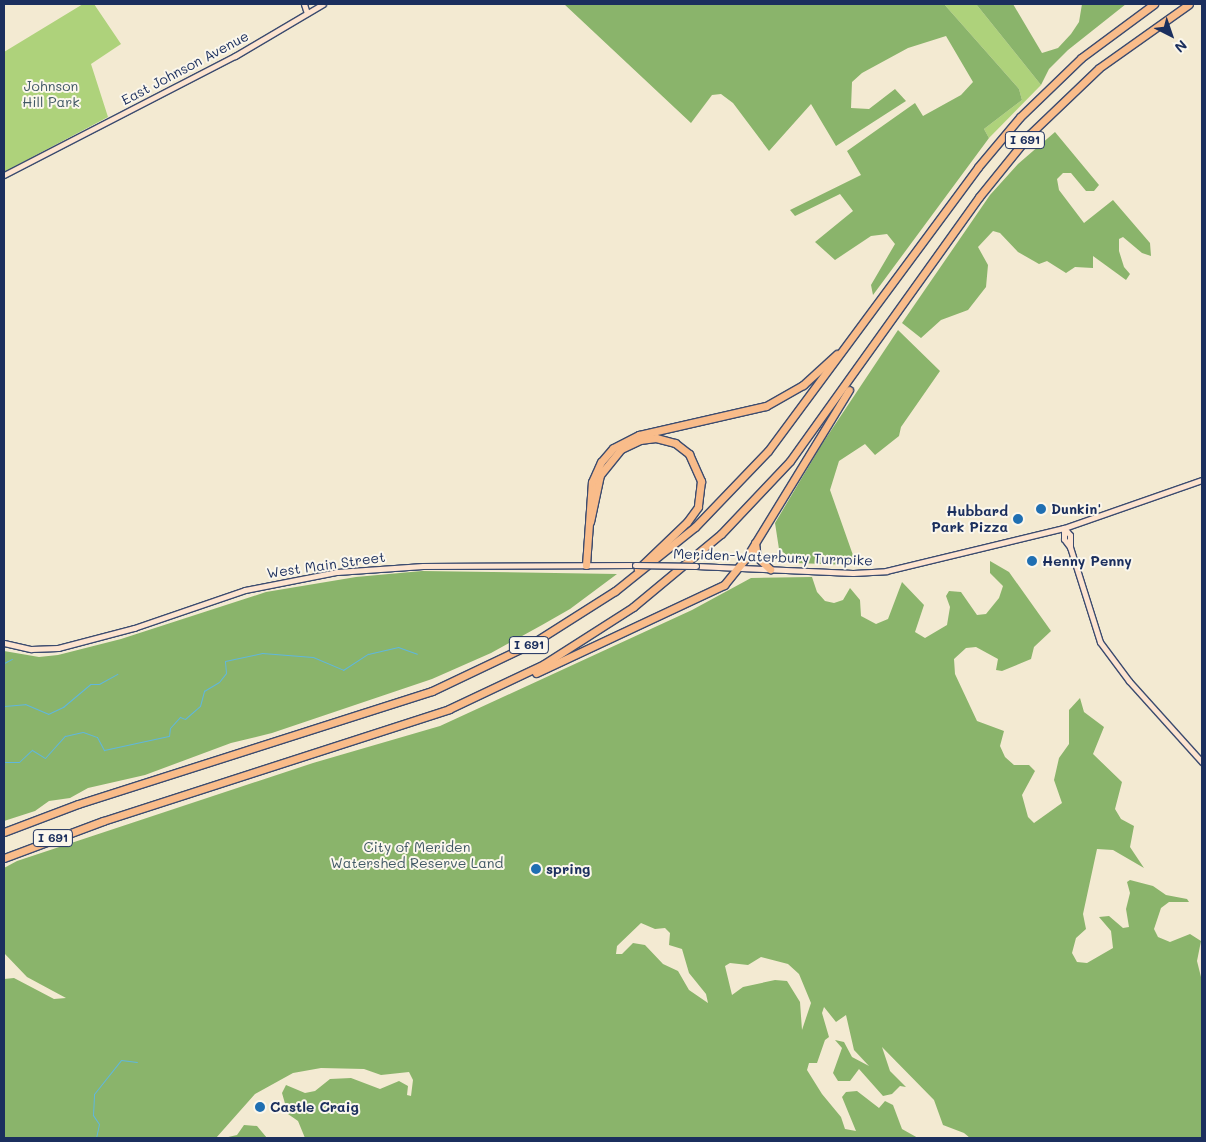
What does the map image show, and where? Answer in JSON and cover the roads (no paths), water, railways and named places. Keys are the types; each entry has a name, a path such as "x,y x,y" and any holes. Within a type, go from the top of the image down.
{"highway":[{"name":"I 691","path":"4,832 85,801 432,691 534,643 615,591 686,535 747,474 789,425 978,168 1020,116 1081,58 1154,4"},
{"name":"I 691","path":"4,858 131,811 425,718 503,685 613,621 710,544 790,461 872,350 985,189 1042,122 1113,56 1189,4"},
{"path":"590,522 588,514 593,478 603,459 616,446 635,436 748,412 777,401 816,375 860,328"},
{"path":"503,685 524,679 715,591 739,568 866,364 872,350"},
{"path":"586,565 590,522 601,473 623,447 642,439 661,439 681,447 694,462 702,486 696,510 615,591"},
{"path":"755,543 757,557 770,569"}],"main road":[{"path":"304,4 307,13"},
{"name":"East Johnson Avenue","path":"4,175 235,56 323,4"},
{"name":"Meriden-Waterbury Turnpike","path":"541,565 696,566 886,571 1064,528 1202,480"},
{"path":"1064,528 1063,534 1070,547 1100,642 1129,681 1202,762"},
{"name":"West Main Street","path":"4,644 40,650 58,648 134,628 245,590 316,575 400,567 541,565"}],"waterway":[{"path":"4,762 19,762 32,750 45,758 65,736 83,732 97,737 104,750 169,736 170,728 180,717 185,719 200,706 204,691 219,682 226,673 225,661 262,653 313,657 343,670 368,654 398,647 417,654"},
{"path":"4,663 12,659"},
{"path":"4,706 25,704 48,714 63,707 90,684 99,684 117,674"},
{"path":"96,1138 99,1124 93,1115 94,1094 121,1060 137,1062"}],"place":[{"name":"Dunkin'","path":"1041,509"},
{"name":"Hubbard Park Pizza","path":"1018,519"},
{"name":"Henny Penny","path":"1032,561"},
{"name":"spring","path":"536,869"},
{"name":"Castle Craig","path":"260,1107"}],"park label":[{"name":"Johnson Hill Park","path":"51,94"},
{"name":"City of Meriden Watershed Reserve Land","path":"417,856"}]}
